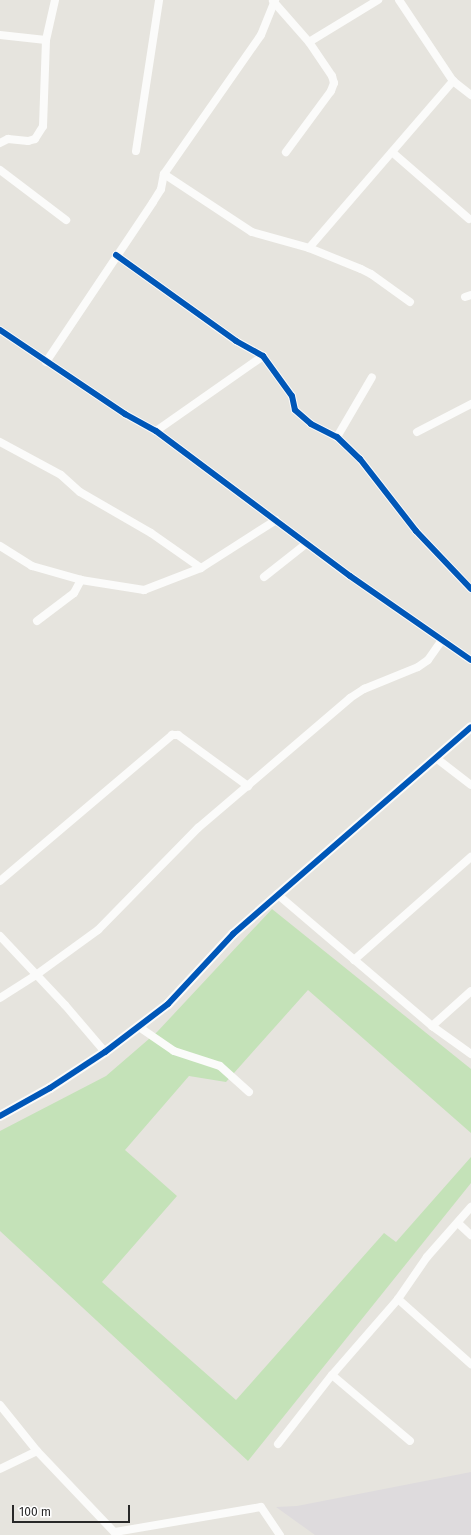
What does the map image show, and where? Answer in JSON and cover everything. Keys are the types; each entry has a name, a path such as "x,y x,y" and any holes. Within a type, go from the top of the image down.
{"street":[{"path":"0,143 8,139 28,141 35,139 43,126 46,40 55,0"},
{"path":"136,151 159,0"},
{"path":"309,42 378,0"},
{"path":"399,0 453,81 471,95"},
{"path":"46,362 116,255 153,202 161,189 164,174 258,40 274,1 309,42 332,76 334,83 331,91 286,152"},
{"path":"0,35 46,40"},
{"path":"309,248 453,81"},
{"path":"392,152 469,219"},
{"path":"0,170 66,220"},
{"path":"164,174 252,232 309,248 371,274 410,302"},
{"path":"116,255 236,341 263,356 292,396 295,410 311,424 337,437 360,459 416,531 471,589"},
{"path":"0,330 125,414 156,431 306,544 471,660"},
{"path":"156,431 263,356"},
{"path":"337,437 372,377"},
{"path":"417,432 471,404"},
{"path":"0,442 61,475 80,492 151,533 201,568"},
{"path":"0,546 32,566 82,580 144,590 201,568 276,520"},
{"path":"264,577 306,544"},
{"path":"37,621 74,593 82,580"},
{"path":"0,998 36,975 98,930 198,828 350,698 364,689 418,667 428,660 442,640"},
{"path":"0,1116 50,1088 105,1052 168,1004 233,934 277,894 471,728"},
{"path":"0,881 172,735 178,734 248,786"},
{"path":"436,758 471,785"},
{"path":"354,960 471,857"},
{"path":"277,894 432,1026 471,1054"},
{"path":"0,936 105,1052"},
{"path":"432,1026 471,991"},
{"path":"139,1027 174,1051 220,1066 249,1092"},
{"path":"278,1444 332,1375 398,1299 421,1265 471,1207"},
{"path":"458,1223 471,1235"},
{"path":"398,1299 471,1364"},
{"path":"332,1375 410,1441"},
{"path":"0,1405 37,1451 116,1534 261,1507 280,1535"},
{"path":"0,1469 37,1451"}],"shaded area":[{"path":"471,1472 471,1535 315,1535 276,1507 297,1506"}],"green space":[{"path":"272,909 471,1069 471,1133 308,990 226,1082 189,1076 125,1150 177,1196 102,1282 236,1400 384,1233 396,1242 471,1157 471,1183 248,1461 0,1231 0,1131 106,1076 157,1032"}],"cycle path":[{"path":"116,255 236,341 263,356 292,396 295,410 311,424 337,437 360,459 416,531 471,589"},
{"path":"0,330 125,414 156,431 350,576 471,660"},
{"path":"0,1116 50,1088 105,1052 168,1004 233,934 471,727"}]}
